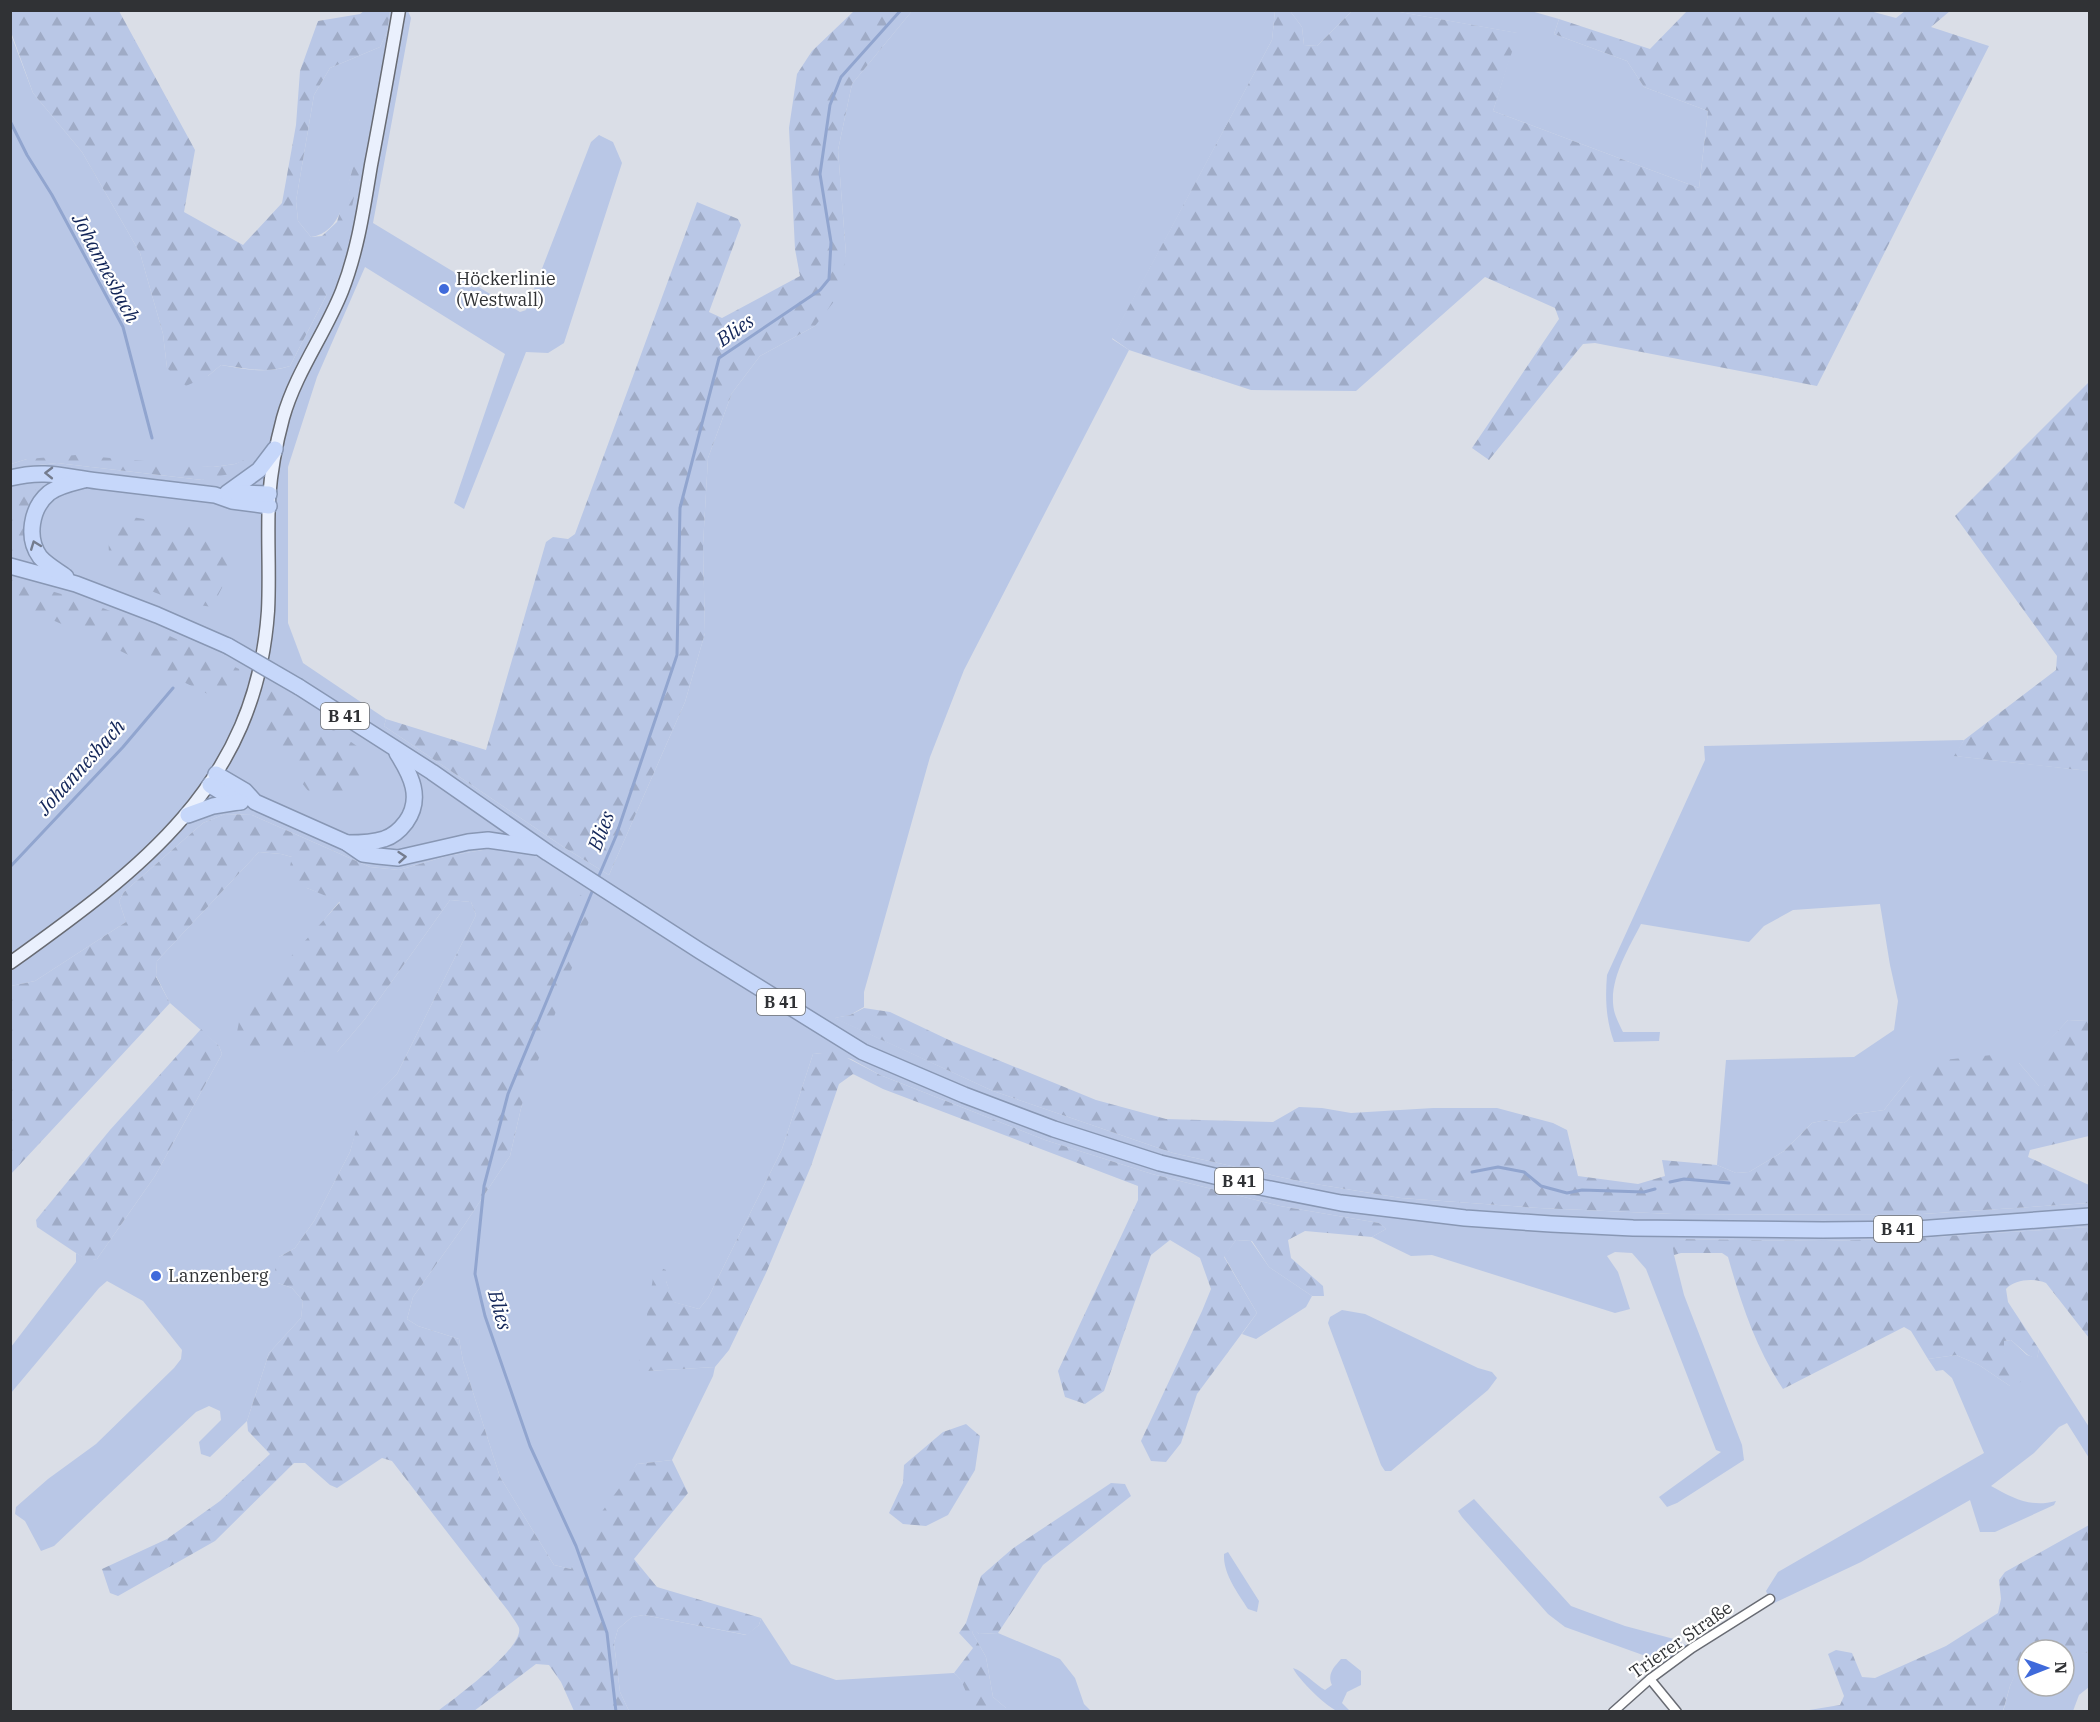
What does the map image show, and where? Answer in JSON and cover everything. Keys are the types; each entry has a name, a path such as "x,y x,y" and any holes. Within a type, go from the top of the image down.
{"highway":[{"path":"221,494 259,470 275,449"},
{"path":"10,478 28,473 58,473 87,479 269,500"},
{"path":"76,584 40,557 34,547 32,524 41,502 49,493 87,479"},
{"name":"B 41","path":"10,566 76,584 157,615 228,646 299,687 392,746 709,957 863,1052 964,1095 1054,1129 1160,1163 1341,1203 1465,1218 1633,1228 1917,1229 2090,1216"},
{"path":"347,843 385,839 398,832 408,820 415,804 415,788 409,771 392,746"},
{"path":"213,779 238,802"},
{"path":"213,779 245,791 255,802 347,843 363,854 398,858 468,842 488,840 545,850"},
{"path":"188,815 213,806 255,802"}],"main road":[{"path":"10,963 118,881 156,848 188,815 213,779 243,721 260,667 268,612 269,500 275,449 293,389 341,292 354,251 399,10"}],"street":[{"name":"Trierer Straße","path":"1613,1712 1650,1679 1712,1635 1770,1599"},
{"path":"1650,1679 1677,1712"}],"green space":[{"path":"11,10 119,11 195,150 184,212 243,245 282,203 296,125 300,71 318,21 360,14 364,11 390,11 387,32 380,47 330,68 314,95 296,201 298,221 311,237 322,236 337,222 357,154 362,160 341,258 326,296 290,366 264,370 221,365 208,376 186,386 167,368 163,334 140,253 82,152 33,93 11,32"},
{"path":"390,11 408,11 411,18 373,223 520,312 526,310 591,142 599,135 613,142 622,163 564,343 548,353 526,352 464,509 454,503 505,354 365,267 317,377 288,467 288,623 303,663 386,719 384,726 609,875 685,702 705,633 703,545 708,458 732,393 760,356 815,326 846,255 838,150 852,84 912,11 1275,11 1272,40 1112,339 1129,350 964,670 930,757 864,992 864,1007 850,1015 835,1018 993,1091 1173,1153 1303,1182 1401,1198 1539,1208 1673,1214 1907,1215 2089,1203 2089,1227 1917,1238 1825,1241 1674,1239 1674,1255 1684,1295 1742,1445 1744,1460 1667,1507 1659,1497 1721,1452 1716,1450 1646,1269 1632,1253 1615,1252 1607,1256 1618,1272 1630,1309 1615,1313 1432,1255 1411,1256 1372,1237 1386,1229 1379,1223 1280,1206 1152,1174 1045,1140 880,1075 851,1059 822,1053 813,1054 782,1149 708,1298 699,1309 673,1302 666,1281 648,1371 715,1367 713,1376 672,1460 637,1464 571,1569 554,1565 500,1477 463,1361 459,1339 418,1326 407,1319 413,1297 510,1156 522,1104 483,850 447,856 399,870 370,867 252,815 225,814 203,823 124,892 119,901 126,922 35,981 11,986 11,470 57,463 202,480 246,460 213,467 27,459 11,464 10,32 33,93 82,152 140,253 163,334 167,368 208,376 221,365 264,370 290,366 326,296 353,168 345,200 336,220 322,234 311,237 298,221 296,201 314,95 330,68 380,47 387,32"},
{"path":"854,11 912,11 852,84 838,150 846,255 839,295 815,326 760,356 732,393 708,458 703,545 705,633 685,702 609,875 384,726 386,719 486,750 546,542 553,537 568,539 575,534 697,202 738,219 741,225 709,312 722,318 800,276 795,249 789,128 797,74 812,51"},
{"path":"1275,11 1290,11 1302,27 1304,45 1317,46 1352,11 1394,11 1518,33 1493,111 1699,188 1708,111 1644,87 1627,61 1554,34 1559,19 1650,49 1687,11 1870,11 1896,18 1905,11 1950,11 1931,27 1989,46 1817,386 1595,343 1583,344 1489,460 1472,448 1559,319 1555,308 1485,277 1356,391 1251,390 1129,350 1112,338 1272,40"},
{"path":"1290,11 1352,11 1317,46 1304,45 1302,27"},
{"path":"1394,11 1531,11 1559,19 1554,34 1627,61 1644,87 1708,111 1699,188 1493,111 1517,33"},
{"path":"2089,382 2089,771 1954,756 1964,740 2056,670 2057,656 1955,516"},
{"path":"76,455 213,467 235,464 246,459 248,464 234,473 202,480 57,463 11,470 11,464 27,459"},
{"path":"38,483 23,523 28,557 11,552 11,494"},
{"path":"132,517 203,529 226,548 229,574 212,607 182,601 147,589 131,581 118,570 110,558 110,538 116,527"},
{"path":"11,579 88,602 157,630 239,669 242,686 234,695 214,697 96,639 11,602"},
{"path":"269,688 275,688 361,749 367,771 358,789 337,799 309,792 265,731 262,709"},
{"path":"1964,740 1955,756 2089,771 2089,1021 2068,1020 2040,1051 2047,1083 2044,1086 2039,1086 2019,1063 1910,1077 1884,1110 1856,1114 1844,1123 1826,1120 1812,1123 1784,1151 1749,1172 1736,1173 1717,1165 1726,1060 1854,1057 1894,1030 1898,1001 1880,904 1793,910 1764,926 1749,942 1641,924 1616,979 1613,1003 1623,1032 1660,1032 1659,1041 1614,1042 1607,1009 1607,975 1705,760 1704,746"},
{"path":"225,814 252,815 370,867 399,870 447,856 483,850 509,854 547,872 595,905 522,1104 510,1156 413,1297 407,1319 418,1326 459,1339 463,1361 500,1477 554,1565 571,1569 595,1521 637,1464 672,1460 688,1493 634,1559 657,1587 761,1618 759,1625 747,1635 644,1615 632,1617 618,1629 614,1643 620,1692 629,1711 574,1711 561,1682 549,1665 536,1664 474,1711 438,1711 500,1660 518,1637 519,1628 392,1461 382,1458 337,1488 330,1485 305,1463 294,1463 215,1541 118,1596 110,1593 102,1569 167,1539 220,1501 270,1454 248,1431 247,1421 269,1353 301,1318 303,1301 292,1288 278,1283 273,1277 279,1257 295,1248 314,1221 350,1152 362,1108 397,1074 476,915 471,902 450,900 365,1019 337,1052 250,1050 237,1032 241,1012 340,902 307,888 288,876 292,857 259,852 157,961 156,977 170,1003 11,1174 11,986 35,981 126,922 119,901 124,892 203,823"},
{"path":"259,852 292,857 307,888 340,901 318,927 337,1052 365,1019 450,900 471,902 476,915 397,1074 363,1108 350,1152 314,1221 295,1248 279,1257 278,1283 292,1288 303,1301 301,1318 269,1353 247,1421 210,1457 201,1454 199,1442 221,1420 220,1411 209,1406 196,1412 54,1546 41,1551 25,1521 15,1514 16,1507 48,1479 96,1444 174,1368 181,1359 182,1350 143,1301 107,1281 11,1393 11,1347 76,1262 76,1253 88,1260 97,1259 155,1176 222,1054 219,1046 170,1003 156,976 157,961"},
{"path":"864,1008 890,1012 949,1040 1096,1100 1166,1119 1273,1122 1299,1107 1351,1113 1433,1108 1497,1108 1553,1123 1567,1130 1578,1176 1638,1184 1665,1176 1662,1160 1717,1165 1736,1173 1749,1172 1784,1151 1812,1123 1826,1120 1844,1123 1856,1114 1884,1110 1910,1077 1943,1060 2002,1054 2019,1063 2039,1086 2044,1086 2046,1083 2039,1051 2068,1020 2089,1021 2089,1136 2030,1150 2028,1157 2089,1185 2089,1203 1907,1215 1673,1214 1539,1208 1401,1198 1303,1182 1173,1153 993,1091 834,1018 850,1015"},
{"path":"201,1029 219,1046 222,1054 155,1176 97,1259 88,1261 37,1227 36,1220 110,1130"},
{"path":"828,1048 880,1075 1045,1140 1152,1174 1280,1206 1379,1223 1386,1229 1372,1237 1305,1231 1288,1240 1291,1258 1323,1286 1324,1296 1312,1296 1269,1267 1252,1241 1236,1240 1224,1257 1257,1313 1197,1394 1181,1443 1166,1462 1151,1461 1141,1441 1211,1289 1200,1258 1170,1240 1151,1255 1104,1391 1085,1404 1065,1397 1058,1371 1138,1200 1138,1186 883,1089 853,1074 839,1084 811,1166 766,1273 729,1350 715,1367 648,1371 639,1364 653,1278 661,1268 666,1270 666,1281 674,1302 699,1309 708,1298 782,1149 813,1054 822,1053"},
{"path":"2089,1227 2089,1338 2046,1283 2025,1280 2014,1283 2006,1289 2008,1302 2039,1349 2037,1359 2028,1355 2011,1340 2004,1341 2004,1353 2023,1371 2023,1381 2010,1386 1979,1365 1956,1355 1928,1359 1911,1331 1904,1327 1783,1389 1773,1374 1750,1325 1728,1257 1722,1253 1674,1255 1672,1241 1674,1239 1825,1241 1917,1238"},
{"path":"1236,1240 1251,1241 1269,1267 1312,1296 1306,1307 1256,1339 1242,1334 1257,1313 1224,1256"},
{"path":"1342,1310 1365,1314 1478,1368 1492,1372 1497,1378 1488,1390 1391,1471 1385,1471 1328,1323 1330,1317"},
{"path":"2011,1340 2027,1355 2037,1358 2039,1349 2089,1427 2089,1458 2067,1423 2059,1427 2034,1453 1991,1486 2022,1501 2047,1503 2056,1501 2054,1505 1995,1532 1980,1532 1970,1500 1861,1562 1772,1604 1766,1591 1778,1572 1984,1453 1952,1378 1943,1370 1936,1371 1928,1359 1956,1355 1979,1365 2010,1386 2004,1341"},
{"path":"966,1424 980,1436 975,1470 948,1515 926,1526 903,1524 889,1513 903,1483 904,1465 943,1432"},
{"path":"1111,1483 1125,1484 1131,1496 1043,1565 998,1633 979,1634 974,1630 972,1632 986,1657 993,1697 1006,1708 1006,1711 993,1712 976,1710 959,1677 954,1673 973,1648 959,1633 966,1623 981,1576 1012,1549"},
{"path":"1474,1499 1571,1606 1625,1626 1674,1639 1688,1646 1665,1663 1565,1627 1548,1614 1462,1517 1458,1511"},
{"path":"2089,1525 2089,1652 2076,1655 2076,1638 2016,1638 2016,1673 2003,1711 1803,1711 1840,1705 1844,1696 1828,1654 1836,1650 1852,1653 1862,1677 1875,1678 1946,1646 1998,1613 2001,1599 1999,1580 2005,1572"},
{"path":"1228,1552 1259,1601 1257,1612 1248,1609 1232,1583 1224,1561 1224,1554"},
{"path":"644,1615 746,1635 759,1625 761,1618 791,1664 836,1680 954,1673 962,1682 972,1703 980,1711 629,1711 620,1692 614,1643 618,1629 632,1617"},
{"path":"974,1629 979,1634 998,1633 1060,1659 1075,1678 1084,1704 1091,1711 1006,1711 1006,1708 993,1697 986,1657 972,1632"},
{"path":"2089,1652 2089,1687 2079,1695 2073,1711 2003,1712 2016,1672 2016,1698 2076,1698 2076,1655"},
{"path":"1341,1659 1346,1659 1361,1671 1361,1685 1347,1692 1342,1703 1350,1711 1340,1712 1314,1693 1293,1668 1302,1672 1325,1690 1332,1685 1331,1674"}],"waterway":[{"name":"Blies","path":"598,878 616,836 677,655 680,508 719,358 820,290 829,279 831,242 820,174 830,105 841,77 901,10"},
{"name":"Johannesbach","path":"10,121 123,327 152,438"},
{"name":"Johannesbach","path":"10,867 123,747 173,688"},
{"name":"Blies","path":"594,887 508,1094 484,1186 475,1274 485,1316 530,1446 576,1546 607,1633 616,1712"},
{"path":"1472,1172 1498,1167 1524,1172 1541,1186 1567,1193 1582,1190 1644,1192 1655,1189"},
{"path":"1670,1182 1684,1179 1729,1183"}],"place":[{"name":"Höckerlinie (Westwall)","path":"444,289"},
{"name":"Lanzenberg","path":"156,1276"}]}
